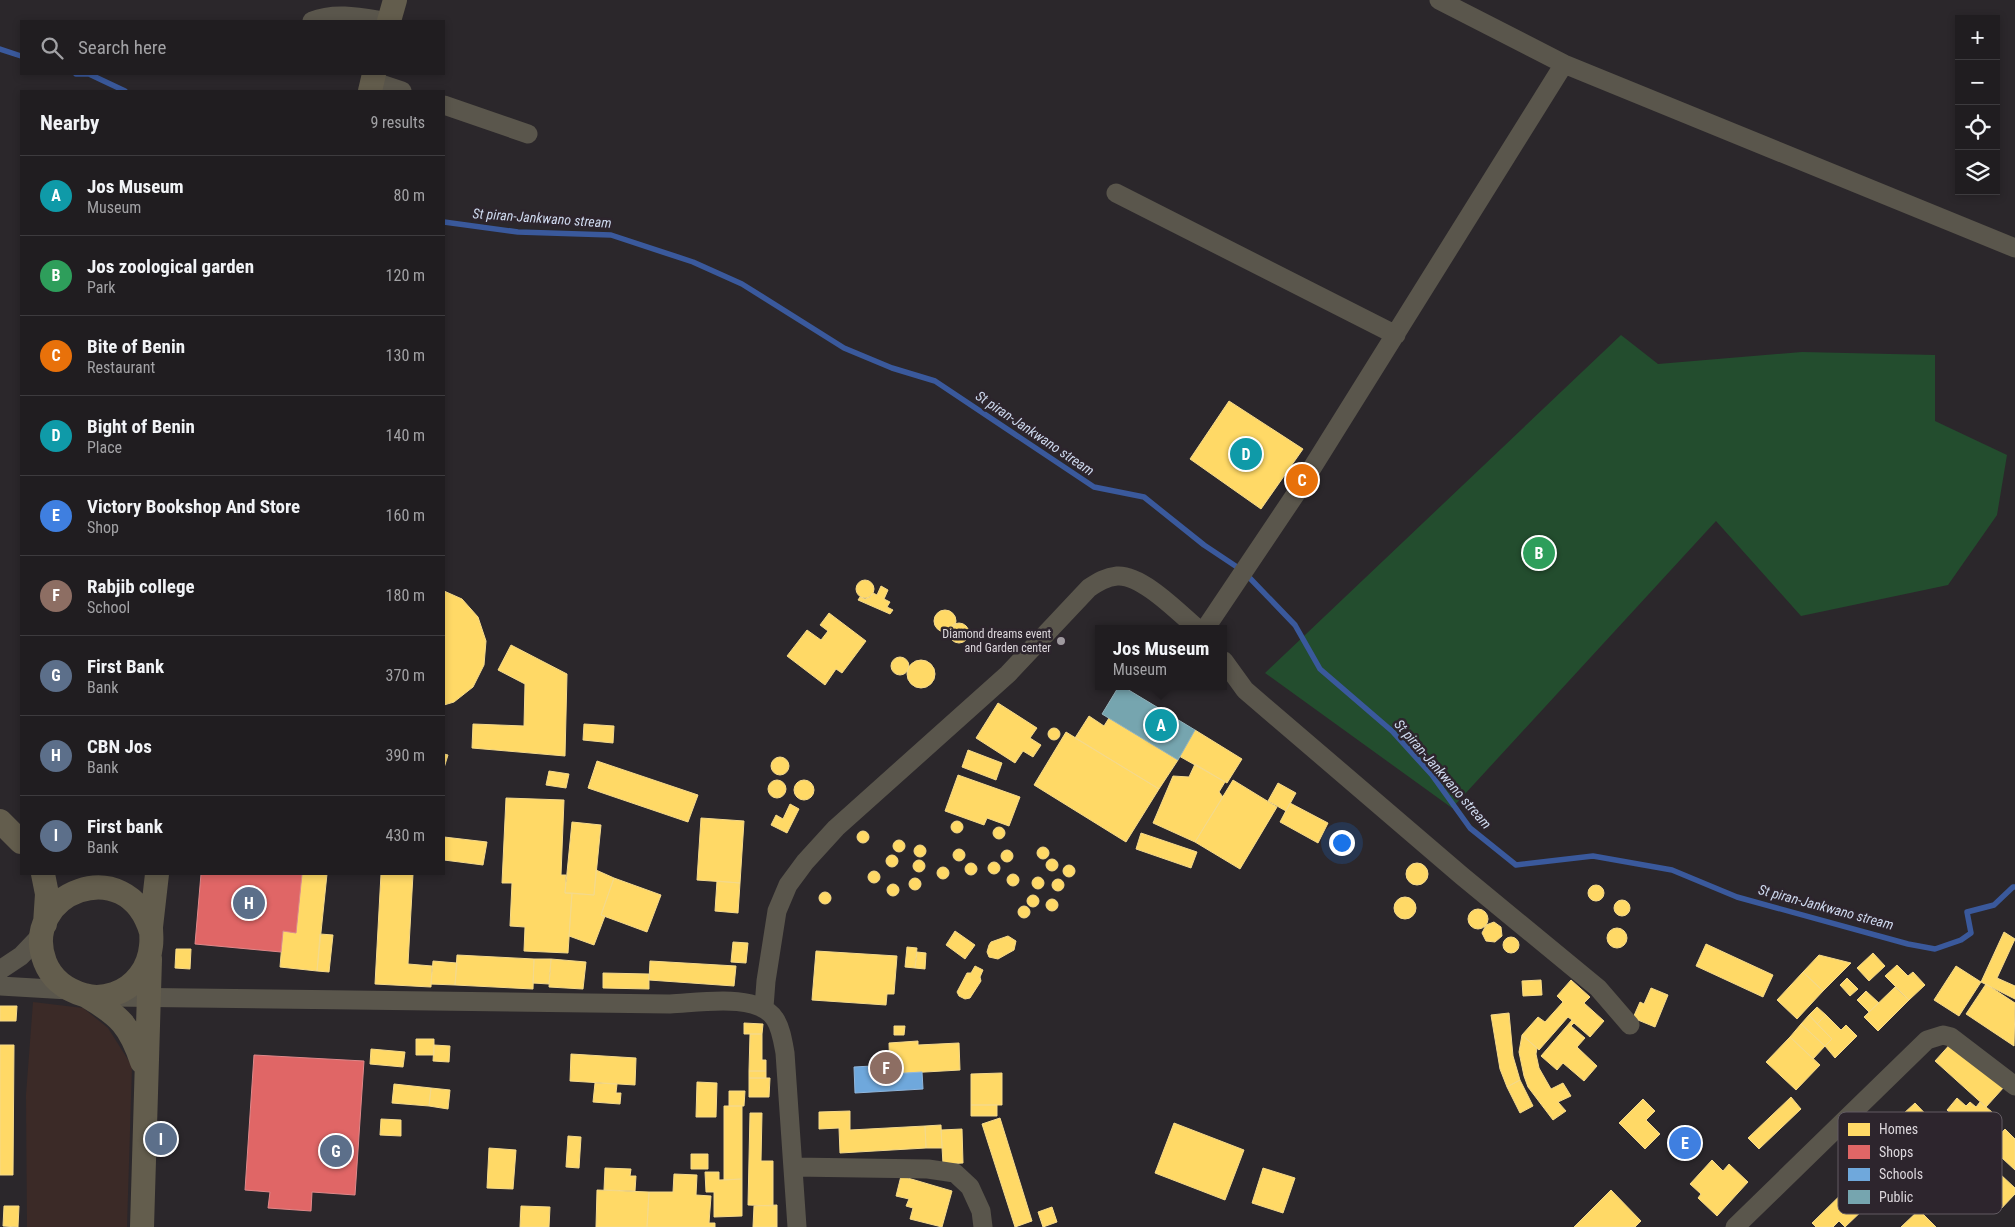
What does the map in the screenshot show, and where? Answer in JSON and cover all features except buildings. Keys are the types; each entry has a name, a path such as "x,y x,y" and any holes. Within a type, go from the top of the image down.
{"main road":[{"path":"389,20 395,0"},
{"path":"0,820 20,831"},
{"path":"0,820 20,841"},
{"path":"43,875 47,894 42,943 45,962 55,978 88,995 106,1008 128,1029 135,1041 146,1073"},
{"path":"44,929 56,905 91,875"},
{"path":"88,995 118,992 136,980 142,972 150,944 144,914 139,906 93,875"},
{"path":"142,1227 150,944 157,875"},
{"path":"71,893 89,888 115,890"},
{"path":"144,1193 153,1227"}],"street":[{"path":"1438,0 1564,64 2015,248"},
{"path":"314,20 324,16 349,16 375,20"},
{"path":"1208,625 1252,556 1297,492 1564,64"},
{"path":"372,82 399,90"},
{"path":"445,105 528,134"},
{"path":"1116,193 1396,335"},
{"path":"764,1008 766,981 777,911 788,885 805,862 836,828 1008,674 1089,588 1104,578 1119,575 1134,579 1193,625"},
{"path":"1227,665 1245,690 1462,876 1598,988 1630,1025"},
{"path":"0,970 21,956 44,929"},
{"path":"0,986 88,995 148,997 670,1004 750,1002 764,1008 775,1018 785,1053 797,1227"},
{"path":"1853,1112 1927,1040 1943,1035 1951,1037 2015,1086"},
{"path":"1735,1227 1838,1127"},
{"path":"794,1167 928,1169 955,1173 970,1187 981,1211 983,1227"}],"shaded area":[{"path":"33,1002 83,1008 108,1028 132,1066 127,1227 27,1227 26,1095"}],"green space":[{"path":"1621,335 1658,364 1802,352 1935,355 1935,421 2007,455 1997,515 1948,585 1801,616 1716,521 1452,808 1265,673"}],"waterway":[{"name":"St piran-Jankwano stream","path":"0,49 20,56"},
{"name":"St piran-Jankwano stream","path":"91,75 123,90"},
{"name":"St piran-Jankwano stream","path":"445,222 518,232 611,235 693,262 742,284 844,348 892,368 935,381 1094,487 1144,497 1204,545 1243,571 1295,625 1320,669 1392,731 1432,775 1470,828 1516,865 1593,856 1672,870 1737,897 1908,944 1935,949 1961,940 1971,933 1967,912 1994,905 2015,887"}],"place":[{"name":"Bight of Benin","path":"1246,454"},
{"name":"Bite of Benin","path":"1302,480"},
{"name":"Jos zoological garden","path":"1539,553"},
{"name":"Diamond dreams event and Garden center","path":"1061,641"},
{"name":"Jos Museum","path":"1161,725"},
{"name":"CBN Jos","path":"249,903"},
{"name":"Rabjib college","path":"886,1068"},
{"name":"First bank","path":"161,1139"},
{"name":"Victory Bookshop And Store","path":"1685,1143"},
{"name":"First Bank","path":"336,1151"}]}
